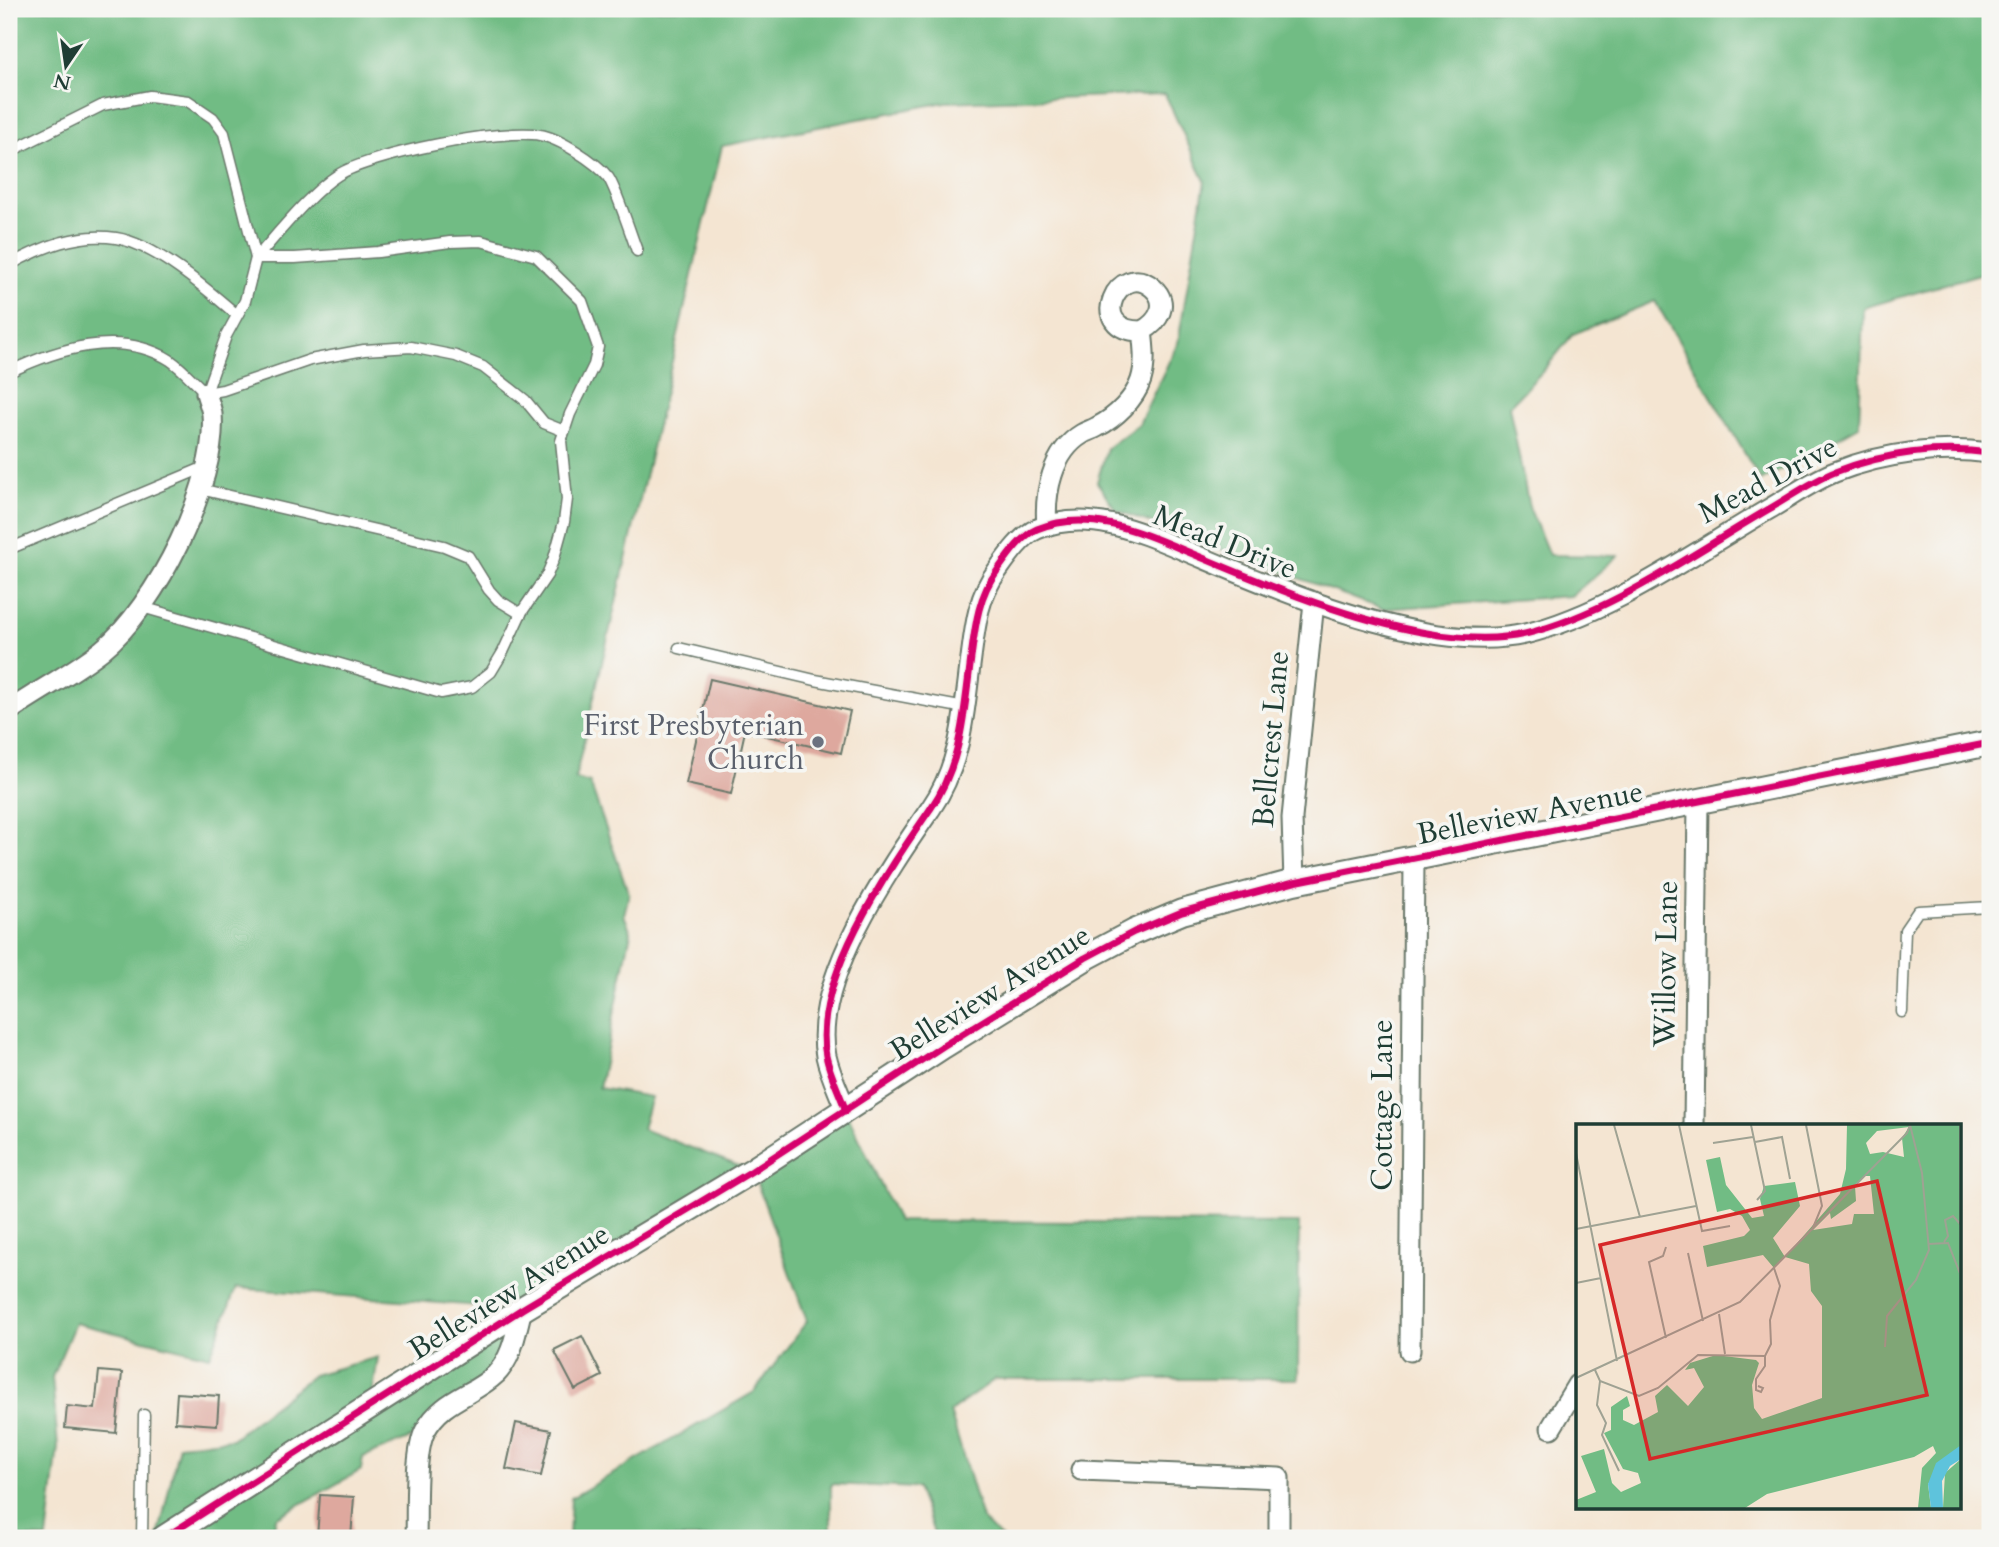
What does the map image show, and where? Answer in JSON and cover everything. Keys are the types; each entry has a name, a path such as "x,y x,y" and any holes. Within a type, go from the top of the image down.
{"street":[{"path":"1047,526 1045,509 1048,490 1061,455 1082,434 1100,426 1118,412 1131,399 1141,382 1144,363 1142,331"},
{"path":"9,711 103,649 142,607 174,554 201,489 212,414 206,393"},
{"name":"Mead Drive","path":"846,1111 826,1056 824,1030 833,979 890,868 943,791 954,765 965,708 976,622 983,594 994,574 1032,531 1047,526 1086,521 1108,523 1134,530 1314,602 1356,615 1415,630 1471,638 1500,638 1528,633 1565,621 1614,598 1672,568 1832,473 1872,460 1909,453 1990,453"},
{"name":"Bellcrest Lane","path":"1294,882 1292,818 1314,602"},
{"name":"Belleview Avenue","path":"164,1538 522,1309 752,1171 943,1046 1085,958 1134,932 1182,912 1294,882 1990,743"},
{"name":"Willow Lane","path":"1694,1124 1698,803"},
{"name":"Cottage Lane","path":"1410,1351 1414,860"},
{"path":"416,1538 419,1459 424,1433 438,1411 496,1373 511,1350 522,1309"},
{"path":"1551,1428 1576,1387"},
{"path":"1081,1470 1279,1478 1279,1538"}],"lane":[{"path":"9,152 103,105 150,96 188,101 213,118 224,133 256,258"},
{"path":"206,393 226,336 245,301 256,258 295,215 338,175 367,161 498,134 540,134 557,139 608,177 637,251"},
{"path":"9,265 36,250 67,240 116,238 149,251 200,283 237,315"},
{"path":"142,607 441,693 472,687 491,672 521,614 547,575 564,522 567,499 561,442 594,365 598,347 582,301 536,256 481,241 319,257 256,258"},
{"path":"9,372 34,359 94,343 140,348 170,360 206,393"},
{"path":"206,393 223,390 310,360 411,347 456,356 483,367 525,400 544,423 564,431"},
{"path":"9,549 205,467"},
{"path":"201,489 444,546 468,556 493,595 521,614"},
{"path":"679,648 815,680 965,708"},
{"path":"1902,1012 1905,930 1918,911 1990,907"},
{"path":"142,1538 144,1415"}],"green space":[{"path":"9,9 1990,9 1990,271 1863,308 1859,426 1761,481 1655,301 1573,334 1544,370 1509,406 1529,507 1549,555 1618,556 1571,596 1382,609 1116,510 1097,482 1107,448 1139,424 1178,343 1205,181 1165,94 945,102 722,146 575,779 590,783 629,894 624,915 631,932 599,1088 651,1097 642,1129 752,1171 846,1111 898,1221 1299,1223 1298,1379 995,1379 950,1412 982,1519 1001,1538 936,1538 917,1488 831,1484 831,1538 569,1538 571,1498 754,1392 807,1321 753,1172 522,1309 511,1350 424,1433 363,1457 361,1470 276,1518 272,1538 158,1538 179,1445 232,1439 313,1375 378,1357 371,1404 521,1309 236,1288 210,1356 75,1323 52,1377 58,1447 47,1538 9,1538"}],"building":[{"name":"First Presbyterian Church","path":"710,679 850,711 841,753 745,731 731,794 686,784"},
{"path":"582,1336 602,1376 575,1390 554,1350"},
{"path":"99,1371 122,1373 116,1433 65,1428 67,1406 95,1409"},
{"path":"177,1393 219,1396 217,1425 175,1422"},
{"path":"516,1423 551,1430 541,1476 506,1469"},
{"path":"320,1495 354,1497 351,1538 317,1538"}],"cycle path":[{"path":"846,1111 826,1056 824,1026 830,994 857,927 875,894 931,808 949,773 960,736 981,601 1001,565 1031,532 1055,523 1074,521 1110,524 1146,535 1295,595 1360,617 1429,633 1495,638 1525,634 1557,625 1620,597 1810,484 1853,465 1931,451 1990,453"},
{"path":"164,1538 522,1309 752,1171 943,1046 1085,958 1134,932 1182,912 1294,882 1990,743"}],"place":[{"name":"First Presbyterian Church","path":"818,742"}]}
